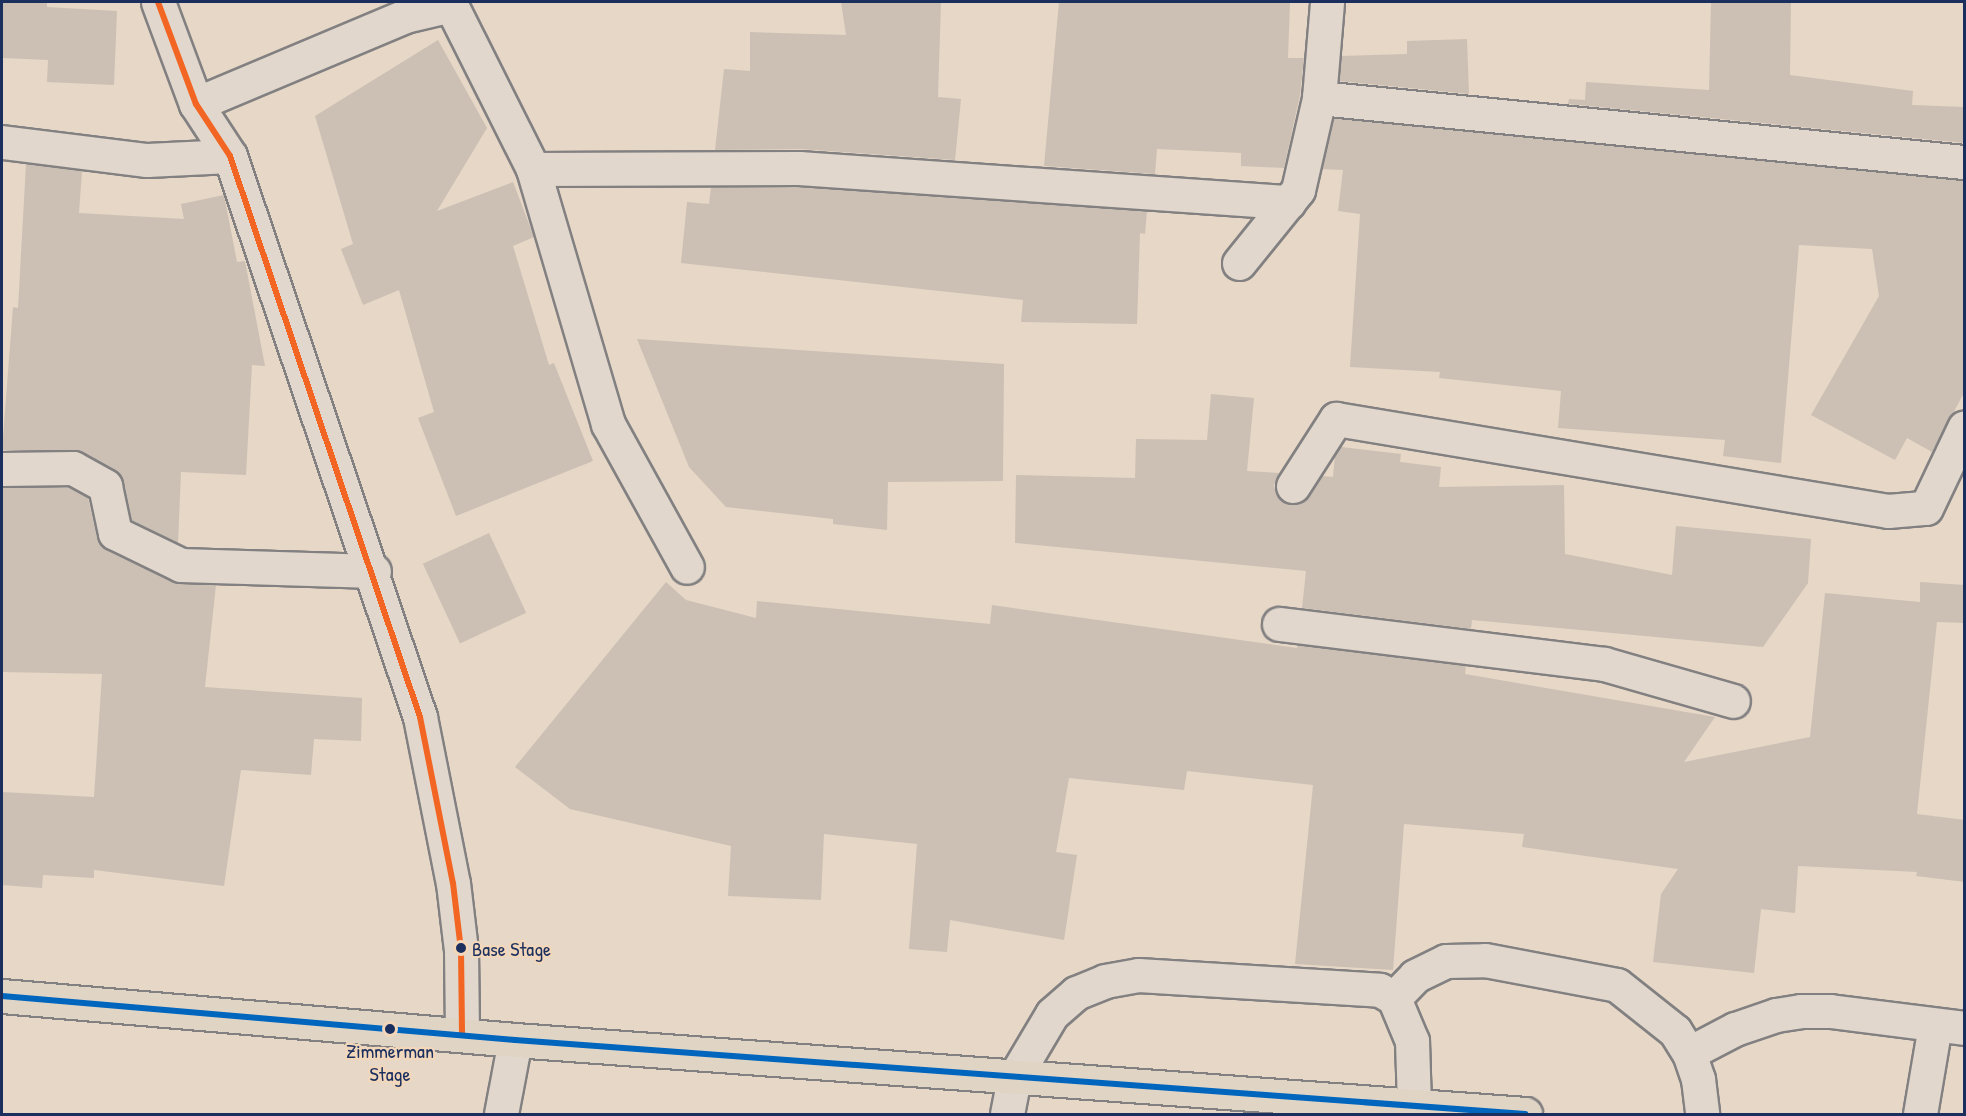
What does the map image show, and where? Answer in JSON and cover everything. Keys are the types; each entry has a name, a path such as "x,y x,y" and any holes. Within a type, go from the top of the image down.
{"main road":[{"path":"2,996 462,1033 515,1040 1014,1078 1325,1106 1414,1105 1525,1114"}],"street":[{"path":"158,2 196,104 230,156 374,571 420,717 453,883 461,950 462,1033"},
{"path":"1239,263 1298,190 1319,98 1327,2"},
{"path":"196,104 405,16 456,3 533,170 608,424 687,567"},
{"path":"1319,98 1965,162"},
{"path":"2,142 147,160 230,156"},
{"path":"533,170 800,168 1289,201"},
{"path":"1293,486 1336,419 1888,511 1926,508 1965,428"},
{"path":"2,469 73,468 105,486 115,532 181,565 374,571"},
{"path":"1279,624 1604,664 1733,701"},
{"path":"1394,998 1416,976 1446,961 1485,960 1589,977 1617,985 1650,1008 1675,1031 1689,1053 1698,1079 1702,1114"},
{"path":"1007,1114 1014,1078 1052,1014 1076,993 1106,981 1138,975 1323,984 1380,990 1394,998 1412,1041 1414,1105"},
{"path":"1689,1053 1735,1029 1776,1015 1802,1011 1830,1011 1950,1027 1920,1114"},
{"path":"501,1114 515,1040"}],"building":[{"path":"2,2 47,2 47,7 117,11 114,85 47,82 48,60 2,58"},
{"path":"841,2 941,2 938,97 961,99 955,160 800,149 715,150 724,69 750,71 750,32 846,35"},
{"path":"1059,2 1290,2 1288,58 1304,58 1300,95 1284,168 1241,166 1241,153 1157,149 1155,174 1044,166"},
{"path":"1711,2 1791,2 1790,75 1913,91 1912,105 1965,107 1965,143 1568,104 1569,99 1585,100 1586,82 1709,90"},
{"path":"1467,39 1469,94 1339,81 1341,56 1407,54 1407,41"},
{"path":"438,40 487,128 437,211 513,182 534,237 513,246 549,365 554,363 593,461 456,516 418,418 434,412 399,290 363,305 341,249 353,244 315,116"},
{"path":"1334,118 1965,180 1965,391 1932,452 1907,438 1895,460 1811,415 1879,296 1872,249 1799,245 1781,463 1723,456 1725,440 1558,428 1561,391 1439,378 1440,372 1350,367 1360,214 1338,211 1343,170 1322,169"},
{"path":"26,164 82,171 79,213 184,219 181,204 224,195 237,262 245,261 265,366 252,365 246,475 181,472 178,543 131,520 120,475 82,452 2,450 13,307 18,308"},
{"path":"711,187 798,187 1147,211 1145,234 1140,233 1137,324 1021,322 1023,300 681,263 687,202 709,204"},
{"path":"637,339 1004,364 1003,481 888,482 887,530 833,524 833,519 726,507 689,467"},
{"path":"1211,394 1254,398 1247,471 1279,473 1274,485 1276,494 1292,505 1308,497 1322,476 1333,477 1335,455 1341,447 1401,454 1400,462 1441,467 1439,487 1564,485 1565,554 1672,575 1676,526 1811,539 1808,583 1763,647 1472,620 1471,629 1302,608 1306,571 1015,543 1016,475 1135,478 1136,439 1207,440"},
{"path":"68,487 88,498 97,537 106,550 173,582 216,585 205,687 362,698 361,741 314,739 311,775 241,770 224,886 94,870 94,878 43,875 42,888 2,885 2,792 94,797 102,674 2,672 2,488"},
{"path":"489,533 526,613 460,644 423,564"},
{"path":"666,582 686,600 756,618 757,601 990,624 992,605 1297,648 1298,645 1466,666 1465,674 1715,717 1684,762 1810,737 1825,593 1920,602 1920,582 1965,585 1965,623 1937,622 1917,814 1965,820 1965,882 1916,876 1917,872 1798,866 1795,913 1761,909 1754,973 1653,962 1661,894 1678,869 1522,847 1524,834 1404,824 1393,970 1295,964 1313,785 1187,771 1184,790 1069,778 1056,852 1077,855 1064,940 950,920 947,952 909,949 917,844 824,834 821,900 728,896 731,846 570,809 515,767"}],"transit line":[{"path":"158,2 196,104 230,156 420,717 453,883 461,950 462,1033"},
{"path":"2,996 515,1040 1525,1114"}],"place":[{"name":"Base Stage","path":"461,948"},
{"name":"Zimmerman Stage","path":"390,1029"}]}
